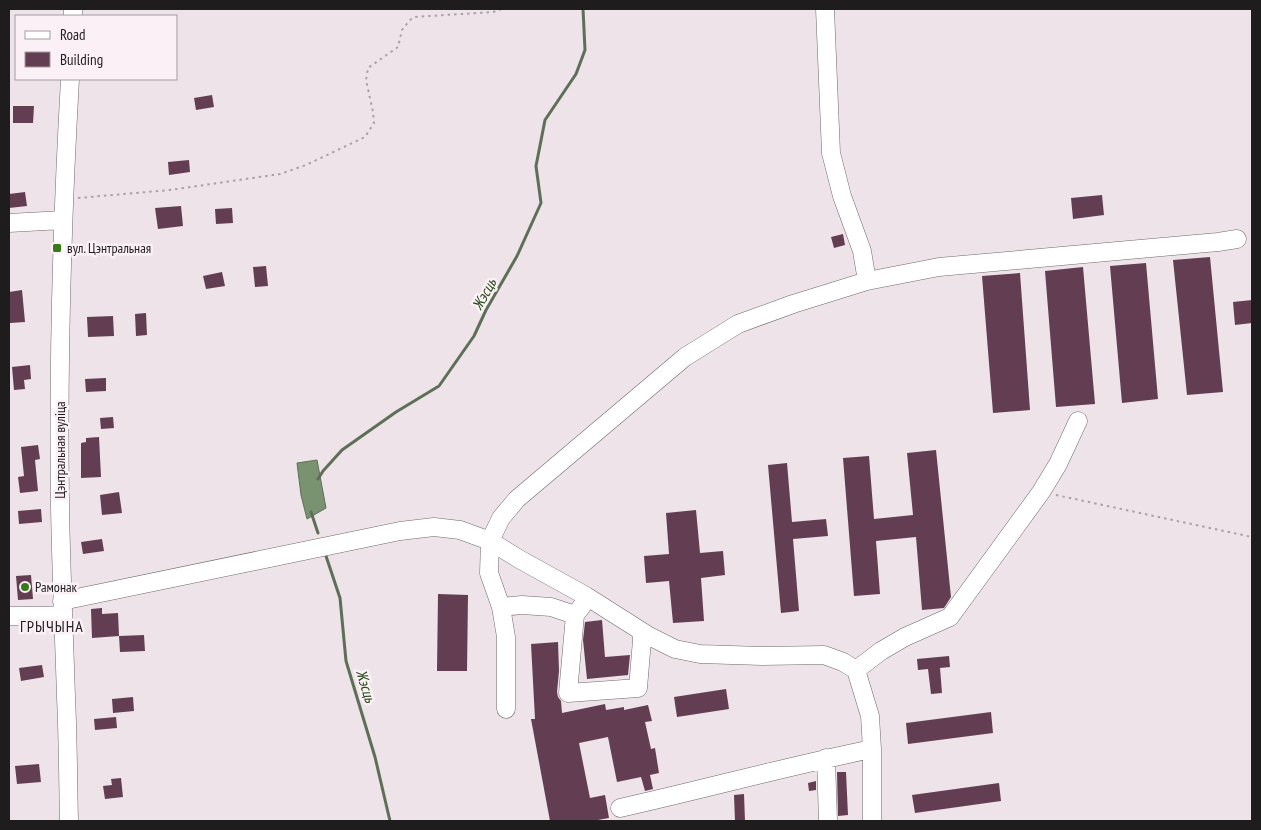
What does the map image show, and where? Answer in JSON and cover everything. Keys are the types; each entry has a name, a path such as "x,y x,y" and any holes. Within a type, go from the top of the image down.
{"street":[{"path":"825,9 831,153 842,196 862,251 867,281"},
{"name":"Цэнтральная вуліца","path":"69,821 62,608 60,410 63,220 70,80"},
{"path":"9,224 63,220"},
{"path":"506,709 506,637 501,607 489,573 490,541 502,518 517,499 685,357 738,324 793,304 867,281 939,267 1237,239"},
{"path":"856,670 881,651 905,637 950,617 1041,492 1058,464 1078,421"},
{"path":"9,616 42,616 62,608 400,530 434,527 460,530 490,541 586,596 649,636 675,649 700,654 824,656 843,662 856,670 870,716 872,821"},
{"path":"586,596 582,607 575,615 568,693 638,688 641,631"},
{"path":"501,607 522,605 551,607 575,615"},
{"path":"620,808 826,758 872,749"},
{"path":"826,758 828,821"}],"path":[{"path":"64,199 170,190 280,174 306,165 365,137 374,123 366,80 368,68 398,47 402,30 414,17 493,12 502,9"},
{"path":"1041,492 1252,537"}],"shaded area":[{"path":"317,460 326,508 307,519 301,495 297,463"}],"building":[{"path":"212,95 214,107 196,110 194,98"},
{"path":"13,106 34,106 33,123 13,123"},
{"path":"189,160 190,172 169,175 168,162"},
{"path":"25,192 27,206 9,208 9,194"},
{"path":"1102,195 1104,215 1073,219 1071,198"},
{"path":"181,206 183,226 158,229 155,208"},
{"path":"232,208 233,223 216,224 215,209"},
{"path":"843,234 845,245 834,248 831,237"},
{"path":"1210,257 1223,392 1187,395 1173,260"},
{"path":"1146,263 1158,399 1122,403 1110,266"},
{"path":"266,266 268,286 255,287 253,267"},
{"path":"1083,267 1095,404 1056,407 1045,271"},
{"path":"222,272 225,286 206,289 203,276"},
{"path":"1020,273 1030,410 993,413 982,276"},
{"path":"22,290 25,322 10,323 9,292"},
{"path":"1252,300 1252,323 1235,325 1233,302"},
{"path":"146,313 147,335 136,336 135,314"},
{"path":"113,316 114,336 88,337 87,317"},
{"path":"30,365 31,379 24,380 25,389 14,390 12,367"},
{"path":"106,378 106,391 86,392 85,379"},
{"path":"113,417 114,428 101,429 100,418"},
{"path":"99,437 101,477 81,478 81,443 86,442 86,438"},
{"path":"38,445 40,459 35,460 38,491 20,493 18,477 24,476 21,447"},
{"path":"936,450 951,597 944,608 922,610 916,537 876,541 880,594 854,596 843,458 869,456 874,519 913,515 907,453"},
{"path":"787,463 792,522 826,519 828,536 793,539 799,611 781,613 768,465"},
{"path":"119,492 122,513 102,515 100,495"},
{"path":"41,509 42,522 19,524 18,511"},
{"path":"696,510 700,553 723,551 725,575 701,578 704,621 673,623 669,581 646,583 644,556 669,554 666,513"},
{"path":"102,539 104,551 83,554 81,542"},
{"name":"Рамонак","path":"31,575 33,599 18,600 16,576"},
{"path":"438,594 468,595 467,671 437,671"},
{"path":"102,608 102,614 118,613 119,636 92,638 91,609"},
{"path":"602,620 605,657 630,655 628,675 587,679 583,640 585,622"},
{"path":"144,635 145,651 120,652 119,636"},
{"path":"558,642 559,671 557,692 561,701 562,713 605,704 606,710 624,707 624,710 648,705 652,721 645,722 651,749 655,748 659,773 650,775 653,789 645,791 641,777 617,782 608,737 579,743 590,798 605,795 609,818 592,821 550,821 531,719 535,719 531,644"},
{"path":"949,656 950,667 940,668 942,693 931,694 928,669 918,670 917,659"},
{"path":"42,665 44,677 21,681 19,668"},
{"path":"726,689 729,709 677,717 674,697"},
{"path":"133,697 134,711 113,713 112,699"},
{"path":"991,712 993,733 908,744 906,723"},
{"path":"116,717 117,728 95,730 94,719"},
{"path":"39,764 41,782 17,784 15,766"},
{"path":"837,772 846,772 848,815 838,816"},
{"path":"121,778 123,797 105,799 103,786 112,785 111,779"},
{"path":"816,781 816,790 809,791 808,783"},
{"path":"999,783 1001,801 915,813 912,795"},
{"path":"744,794 745,821 735,821 734,795"}],"waterway":[{"name":"Жэсць","path":"318,479 342,450 396,412 439,386 474,336 486,310 517,256 541,203 536,166 545,120 576,74 585,50 583,9"},
{"name":"Жэсць","path":"311,512 318,533"},
{"name":"Жэсць","path":"326,556 340,598 346,661 375,757 390,821"}],"place":[{"name":"вул. Цэнтральная","path":"57,248"},
{"name":"Рамонак","path":"25,587"}],"district":[{"name":"ГРЫЧЫНА","path":"52,626"}]}
